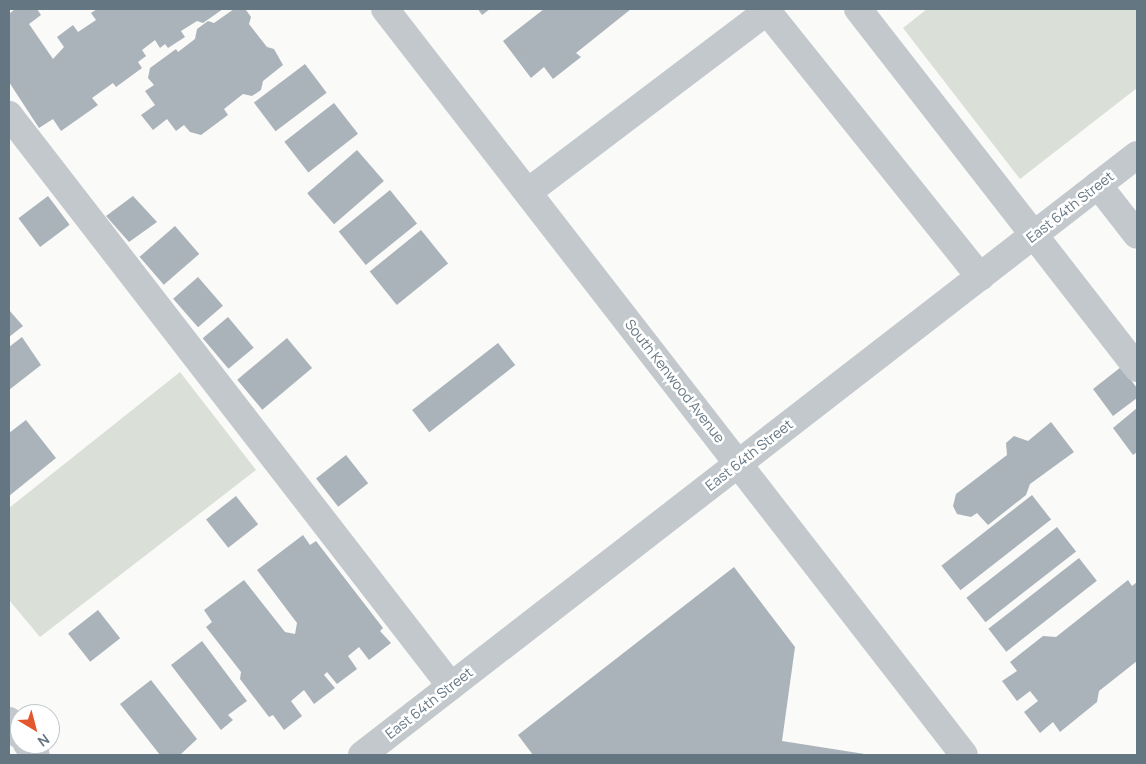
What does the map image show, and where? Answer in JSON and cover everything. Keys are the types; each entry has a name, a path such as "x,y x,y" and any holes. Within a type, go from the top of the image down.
{"street":[{"name":"South Kenwood Avenue","path":"386,9 964,755"},
{"path":"858,9 1137,368"},
{"path":"528,192 768,11 980,277"},
{"path":"9,115 451,686"},
{"name":"East 64th Street","path":"362,755 1137,155"},
{"path":"1098,185 1137,235"}],"shaded area":[{"path":"927,9 1137,9 1137,88 1020,179 903,28"},
{"path":"180,372 256,470 40,637 9,600 9,508"}],"building":[{"path":"15,9 37,9 41,15 29,24 53,59 64,47 57,37 73,25 78,32 96,20 91,13 97,9 223,9 203,23 197,21 181,31 185,37 168,48 165,44 160,48 155,40 142,50 146,56 138,62 142,68 116,87 113,83 92,98 98,105 61,131 53,119 39,128 9,82 9,14"},
{"path":"234,9 246,10 251,17 249,24 267,47 274,49 283,65 263,81 261,90 252,96 243,94 224,109 228,115 201,135 190,132 184,125 176,131 167,119 153,130 141,115 155,105 145,91 154,85 148,78 150,68 176,49 178,52 195,39 197,29 208,21 214,23"},
{"path":"478,9 490,9 482,15"},
{"path":"544,9 631,9 576,53 581,57 553,79 544,67 531,78 503,41"},
{"path":"305,64 327,93 276,131 254,103"},
{"path":"334,103 358,134 308,173 284,142"},
{"path":"357,150 384,181 334,224 307,193"},
{"path":"390,190 417,223 366,265 339,232"},
{"path":"48,196 70,225 40,247 18,218"},
{"path":"133,196 157,222 129,242 106,216"},
{"path":"175,226 199,254 164,285 140,257"},
{"path":"421,230 448,263 397,305 370,272"},
{"path":"198,277 223,306 198,327 173,299"},
{"path":"9,310 23,326 9,337"},
{"path":"228,317 254,348 228,369 203,338"},
{"path":"22,337 41,365 9,390 9,347"},
{"path":"287,338 312,368 262,410 237,380"},
{"path":"498,343 515,365 429,432 412,410"},
{"path":"1121,367 1137,388 1137,398 1113,416 1093,389"},
{"path":"1137,408 1137,452 1133,455 1113,428"},
{"path":"26,420 56,458 9,496 9,433"},
{"path":"1051,422 1074,452 1030,484 1026,495 988,525 977,513 971,517 957,514 953,506 956,494 1007,455 1006,443 1014,436 1028,441"},
{"path":"346,455 368,483 338,507 316,478"},
{"path":"1032,495 1051,519 960,590 941,566"},
{"path":"236,496 258,524 228,548 206,519"},
{"path":"1057,527 1076,551 985,622 966,598"},
{"path":"303,535 310,545 316,541 383,628 380,631 391,643 369,660 359,647 348,656 357,669 337,684 327,672 324,675 335,688 314,704 304,690 291,701 302,716 284,730 273,715 269,717 240,679 241,672 206,627 212,622 204,610 244,580 285,632 295,634 297,623 257,570"},
{"path":"1079,558 1097,581 1006,652 988,629"},
{"path":"734,567 795,647 782,741 871,755 533,755 518,735"},
{"path":"1128,580 1132,586 1137,582 1137,661 1099,691 1097,702 1060,732 1053,722 1040,733 1024,712 1038,701 1030,691 1017,701 1002,681 1017,671 1010,662 1043,636 1056,637"},
{"path":"98,610 120,638 90,662 68,633"},
{"path":"202,641 247,701 228,715 233,720 221,730 171,665"},
{"path":"151,680 197,739 180,755 160,755 120,704"}]}
